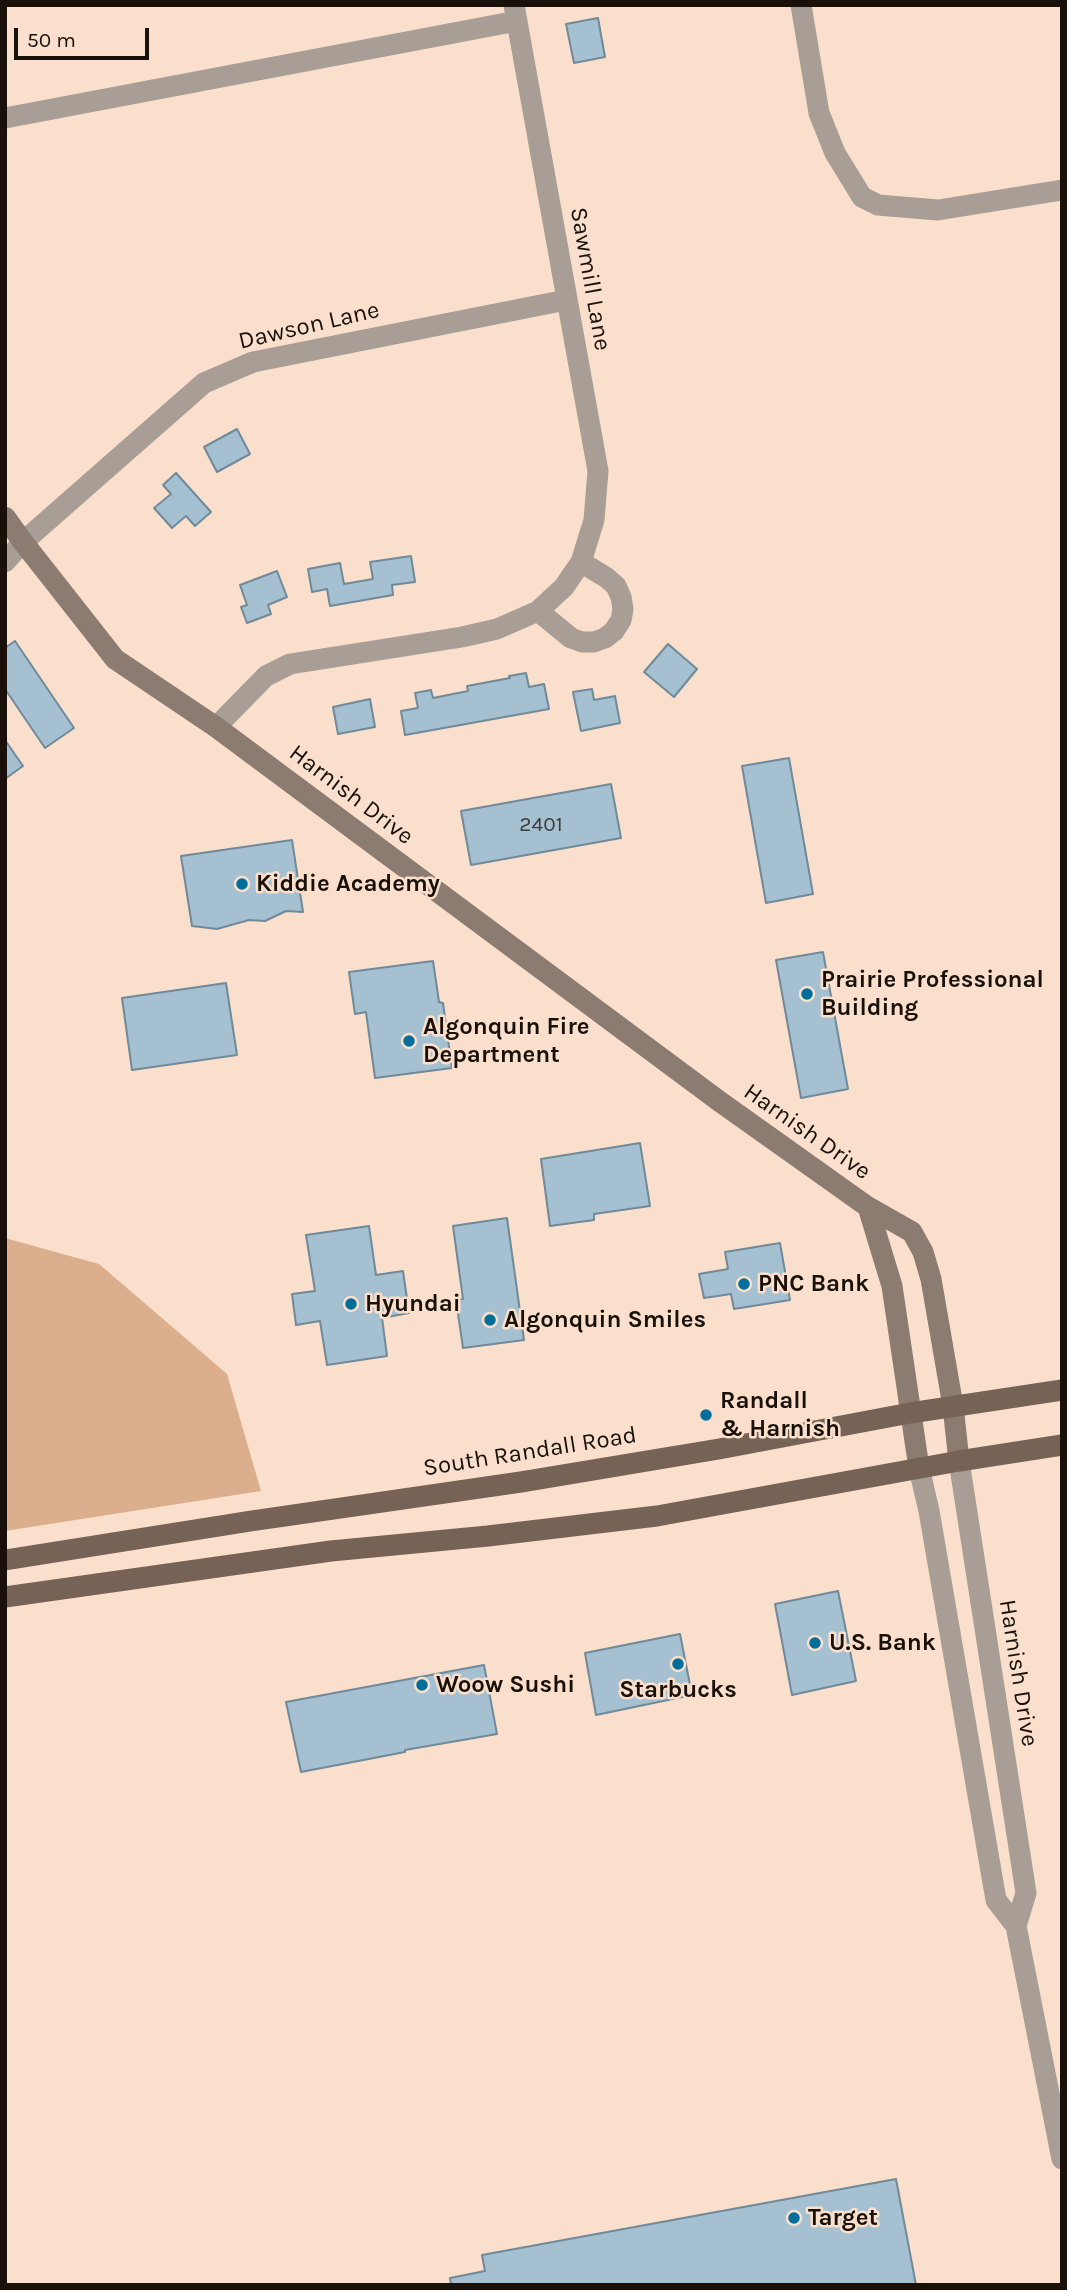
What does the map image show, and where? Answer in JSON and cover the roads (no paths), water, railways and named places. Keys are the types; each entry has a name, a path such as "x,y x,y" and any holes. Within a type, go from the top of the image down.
{"main road":[{"name":"South Randall Road","path":"5,1560 533,1480 910,1413 1062,1390"},
{"path":"5,1597 331,1551 657,1516 1062,1445"}],"street":[{"path":"801,5 819,113 835,153 862,197 878,205 939,211 1062,190"},
{"path":"5,118 516,13"},
{"name":"Sawmill Lane","path":"216,727 266,676 290,664 497,629 538,611 564,587 582,562 594,520 598,471 516,13"},
{"name":"Dawson Lane","path":"5,562 23,542 204,383 253,362 566,300"},
{"name":"Harnish Drive","path":"5,516 115,659 216,727 719,1101 868,1207 912,1232 923,1252 932,1279 1026,1893 1016,1926"},
{"path":"538,611 571,638 582,642 594,642 614,631 621,620 623,609 616,586 582,562"},
{"name":"Harnish Drive","path":"868,1207 891,1286 919,1468 929,1511 996,1900 1016,1926 1062,2159"}],"place":[{"name":"Kiddie Academy","path":"242,884"},
{"name":"Prairie Professional Building","path":"807,994"},
{"name":"Algonquin Fire Department","path":"409,1041"},
{"name":"PNC Bank","path":"744,1284"},
{"name":"Hyundai","path":"351,1304"},
{"name":"Algonquin Smiles","path":"490,1320"},
{"name":"Randall & Harnish","path":"706,1415"},
{"name":"U.S. Bank","path":"815,1643"},
{"name":"Starbucks","path":"678,1664"},
{"name":"Woow Sushi","path":"422,1685"},
{"name":"Target","path":"794,2218"}]}
